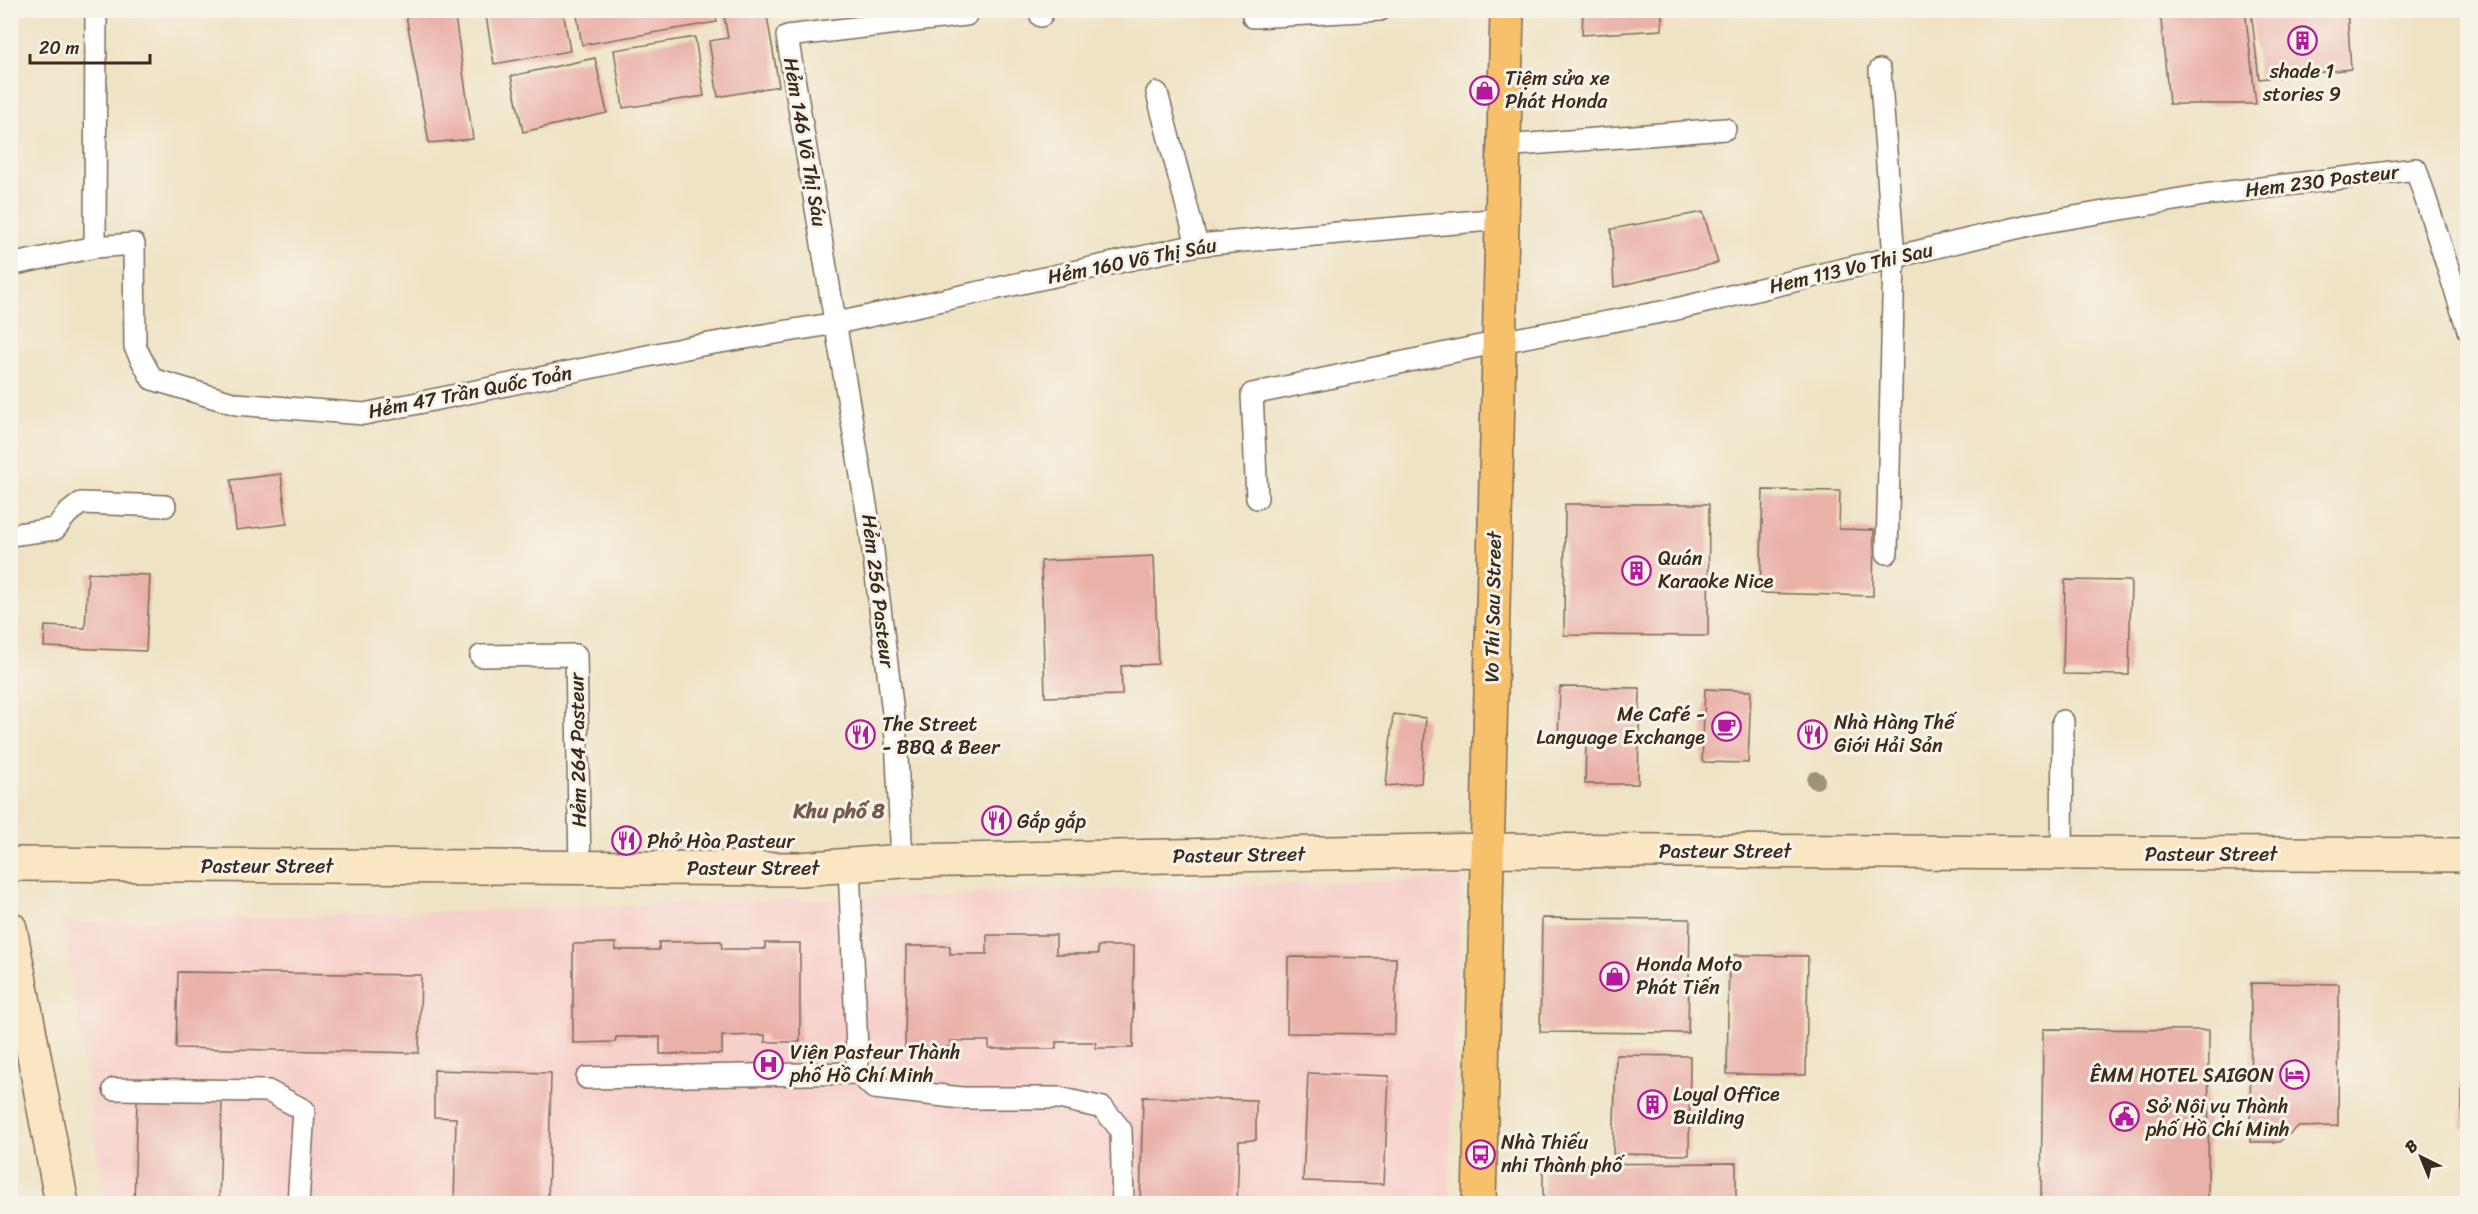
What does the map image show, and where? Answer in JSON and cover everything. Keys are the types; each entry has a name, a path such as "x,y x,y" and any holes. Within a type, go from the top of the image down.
{"main road":[{"name":"Vo Thi Sau Street","path":"1479,1203 1507,10"},
{"name":"Pasteur Street","path":"10,864 800,869 902,861 1488,850 2468,855"},
{"path":"10,928 62,1203"}],"lane":[{"path":"95,247 96,10"},
{"name":"Hẻm 146 Võ Thị Sáu","path":"837,323 787,36 966,15 968,10"},
{"path":"1253,17 1290,13 1380,10"},
{"path":"1880,70 1894,258 1887,553"},
{"path":"1157,93 1197,245"},
{"path":"1504,146 1725,129"},
{"name":"Hem 230 Pasteur","path":"2204,195 2416,169 2468,330"},
{"name":"Hem 113 Vo Thi Sau","path":"1257,498 1252,394 1499,342 1672,310 2033,224 2204,195"},
{"name":"Hẻm 160 Võ Thị Sáu","path":"837,323 1197,245 1502,219"},
{"name":"Hẻm 47 Trần Quốc Toản","path":"10,265 95,247 134,244 135,347 152,379 236,404 364,414 696,346 837,323"},
{"name":"Hẻm 256 Pasteur","path":"837,323 871,536 896,737 902,861"},
{"path":"10,535 55,528 66,513 81,503 165,506"},
{"name":"Hẻm 264 Pasteur","path":"481,656 576,655 580,868"},
{"path":"2062,721 2062,853"},
{"path":"849,866 858,1073"},
{"path":"587,1078 858,1073 874,1088 962,1098 1059,1098 1103,1108 1121,1130 1123,1203"},
{"path":"114,1089 268,1092 304,1110 298,1203"}],"shaded area":[{"name":"Viện Pasteur Thành phố Hồ Chí Minh","path":"1462,878 1448,1203 105,1203 64,924"}],"building":[{"path":"405,10 454,10 473,139 429,143"},
{"path":"485,10 563,10 570,51 494,64"},
{"path":"576,10 715,10 717,22 582,45"},
{"path":"723,10 766,10 779,86 718,97 709,41 728,38"},
{"path":"1583,10 1662,10 1662,30 1582,35"},
{"path":"2160,10 2245,10 2256,104 2169,104"},
{"name":"shade 1 stories 9","path":"2251,10 2347,10 2351,69 2259,79"},
{"path":"695,37 704,96 623,108 614,50"},
{"path":"595,58 607,113 523,132 511,76"},
{"path":"1703,212 1718,263 1614,287 1611,229"},
{"path":"281,474 287,524 236,530 231,480"},
{"path":"1763,490 1840,491 1839,529 1874,530 1873,596 1760,593"},
{"name":"Quán Karaoke Nice","path":"1565,504 1709,504 1708,636 1564,635"},
{"path":"1154,556 1158,664 1121,666 1122,695 1045,697 1041,561"},
{"path":"88,573 150,575 146,651 44,647 45,626 85,628"},
{"path":"2065,580 2131,581 2129,675 2063,674"},
{"path":"1560,687 1640,688 1638,784 1585,784 1586,740 1558,740"},
{"name":"Me Café - Language Exchange","path":"1705,689 1751,691 1748,763 1702,762"},
{"path":"1393,714 1426,718 1421,783 1386,786"},
{"name":"Honda Moto Phát Tiến","path":"1542,918 1690,919 1688,1033 1540,1032"},
{"path":"987,935 1056,935 1056,954 1098,954 1098,946 1134,946 1133,1048 1095,1048 1096,1042 1056,1042 1056,1049 989,1049 989,1041 950,1041 950,1047 905,1048 906,946 950,946 950,954 987,954"},
{"path":"721,941 722,949 765,949 765,943 800,943 800,1042 765,1042 765,1035 722,1036 722,1054 660,1054 660,1037 616,1037 615,1042 573,1043 573,944 616,943 615,950 659,950 659,942"},
{"path":"1729,955 1808,956 1806,1075 1727,1074"},
{"path":"1288,957 1396,958 1395,1034 1287,1033"},
{"path":"178,972 421,975 419,1053 176,1048"},
{"name":"ÊMM HOTEL SAIGON","path":"2251,983 2339,984 2338,1126 2298,1127 2279,1142 2250,1142"},
{"path":"2462,1022 2468,1022 2468,1128 2462,1128"},
{"name":"Sở Nội vụ Thành phố Hồ Chí Minh","path":"2043,1029 2209,1030 2208,1204 2041,1204"},
{"name":"Loyal Office Building","path":"1616,1055 1690,1056 1689,1155 1613,1154"},
{"path":"434,1070 551,1073 548,1204 454,1204 456,1118 434,1117"},
{"path":"1308,1073 1389,1076 1384,1184 1303,1181"},
{"path":"1143,1097 1256,1100 1256,1140 1239,1141 1237,1204 1140,1204"},
{"path":"137,1099 222,1101 219,1204 134,1204"},
{"path":"1736,1163 1736,1204 1543,1204 1543,1164"}],"place":[{"name":"shade 1 stories 9","path":"2302,40"},
{"name":"Tiệm sửa xe Phát Honda","path":"1484,90"},
{"name":"Quán Karaoke Nice","path":"1637,570"},
{"name":"Me Café - Language Exchange","path":"1726,726"},
{"name":"Nhà Hàng Thế Giới Hải Sản","path":"1813,734"},
{"name":"The Street - BBQ & Beer","path":"861,735"},
{"name":"Gắp gắp","path":"996,821"},
{"name":"Phở Hòa Pasteur","path":"626,841"},
{"name":"Honda Moto Phát Tiến","path":"1615,976"},
{"name":"Viện Pasteur Thành phố Hồ Chí Minh","path":"769,1064"},
{"name":"ÊMM HOTEL SAIGON","path":"2295,1075"},
{"name":"Loyal Office Building","path":"1652,1105"},
{"name":"Sở Nội vụ Thành phố Hồ Chí Minh","path":"2125,1117"},
{"name":"Nhà Thiếu nhi Thành phố","path":"1480,1154"}],"district":[{"name":"Khu phố 8","path":"839,811"}]}
